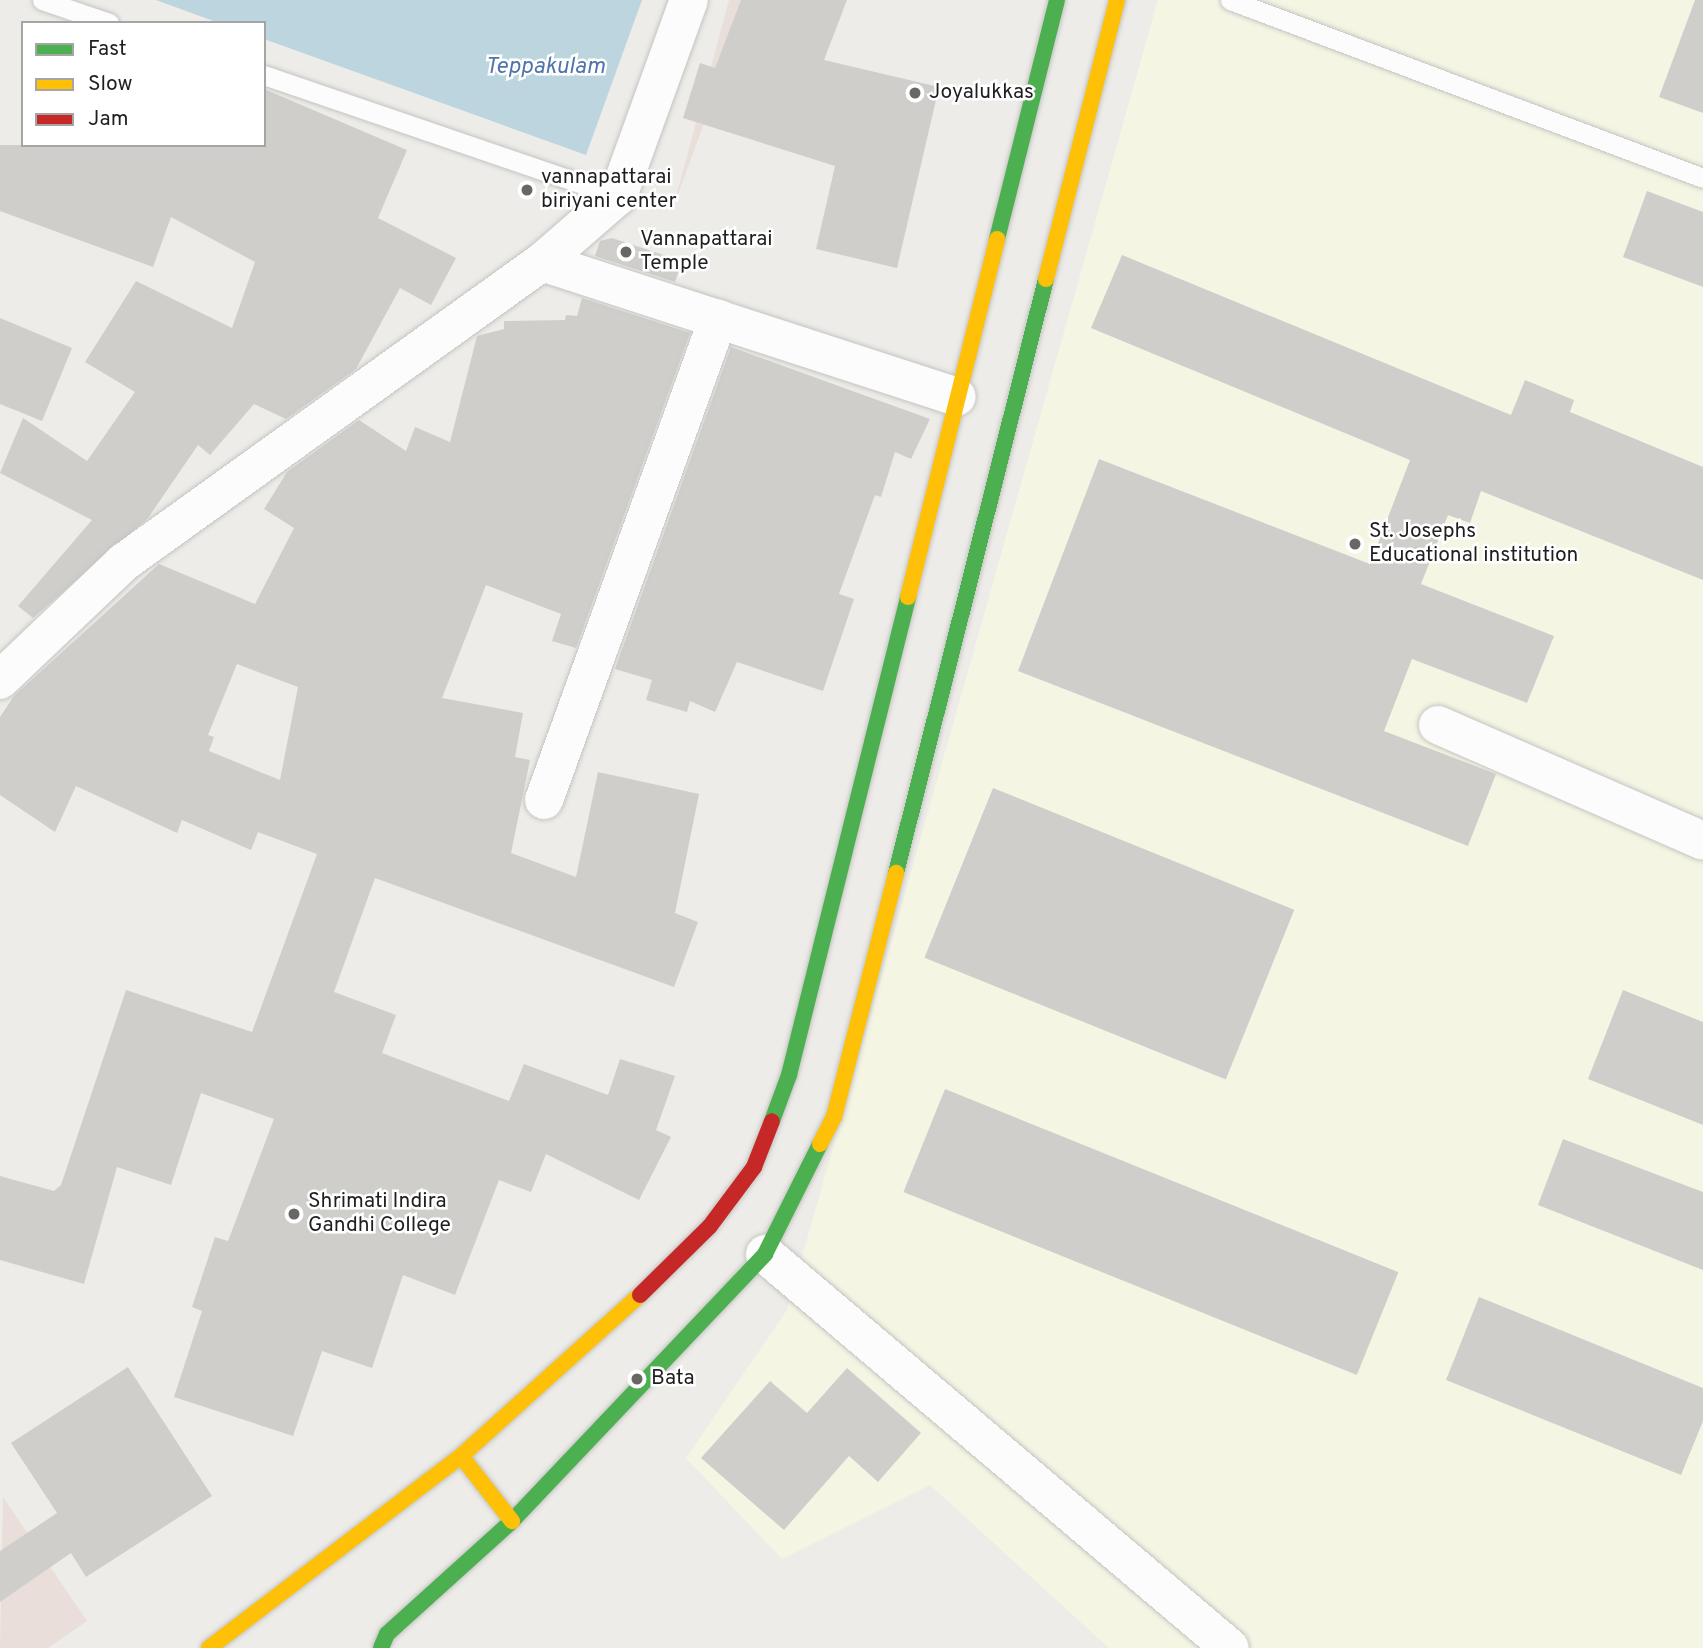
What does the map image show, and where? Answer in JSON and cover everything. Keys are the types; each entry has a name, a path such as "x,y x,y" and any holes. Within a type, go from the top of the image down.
{"main road":[{"path":"209,1648 461,1457 648,1287 710,1226 754,1167 789,1075 1057,0"},
{"path":"384,1641 512,1521 765,1254 834,1117 1117,0"},
{"path":"461,1457 512,1521"}],"street":[{"path":"0,680 124,562 542,262 618,196 690,0"},
{"path":"542,262 957,397"},
{"path":"544,800 718,320"},
{"path":"1438,725 1703,841"},
{"path":"765,1254 1230,1648"}],"lane":[{"path":"42,0 103,21"},
{"path":"1230,0 1703,178"},
{"path":"266,76 618,196"},
{"path":"365,1648 384,1641"}],"shaded area":[{"path":"729,0 749,0 673,208"},
{"name":"St. Josephs Educational institution","path":"1158,0 1703,0 1703,1648 1109,1648 930,1485 782,1559 686,1458 787,1310"},
{"path":"3,1497 87,1621 48,1648 0,1648"}],"water":[{"name":"Teppakulam","path":"156,0 642,0 586,155 266,40 266,21 214,21"}],"building":[{"path":"741,0 847,0 824,60 939,87 897,268 816,249 835,166 683,118 700,63 715,68"},
{"path":"1695,0 1703,0 1703,113 1659,97"},
{"path":"266,90 407,150 378,218 456,258 431,305 400,288 356,369 286,419 254,404 210,455 198,445 148,518 33,618 18,606 92,520 0,473 23,418 87,461 135,392 85,362 136,281 232,328 255,262 171,217 153,267 0,211 0,145 266,147"},
{"path":"1647,191 1703,212 1703,287 1623,257"},
{"name":"Vannapattarai Temple","path":"612,238 682,261 675,282 595,256 600,241"},
{"path":"1122,255 1511,415 1525,380 1574,400 1570,412 1703,467 1703,580 1481,491 1470,523 1448,515 1421,584 1554,636 1527,703 1412,659 1384,731 1496,774 1468,846 1018,671 1099,459 1370,564 1410,460 1091,328"},
{"path":"582,298 690,333 576,648 552,641 561,614 486,585 442,698 523,713 515,757 530,760 511,853 576,877 598,772 699,794 675,913 698,922 674,987 375,878 334,992 396,1015 382,1053 509,1101 524,1064 608,1095 620,1059 675,1076 656,1130 671,1137 639,1200 546,1154 531,1192 499,1180 455,1295 403,1275 372,1368 322,1351 293,1436 174,1397 202,1311 192,1307 215,1237 228,1241 274,1119 201,1093 171,1185 117,1167 84,1284 0,1260 0,1176 54,1191 61,1185 126,990 252,1032 317,854 258,832 251,850 182,820 177,833 76,786 55,832 0,795 0,717 14,696 159,564 255,604 294,528 264,509 287,472 359,420 406,451 415,427 450,442 477,336 504,329 504,321 565,320 566,315 577,316","holes":["237,664 298,687 280,780 209,751 214,737 208,735"]},
{"path":"0,318 72,348 42,421 0,404"},
{"path":"731,347 930,419 911,459 895,452 881,497 875,495 839,594 854,599 823,691 737,662 715,712 690,701 687,712 646,700 652,680 615,669"},
{"path":"993,788 1294,910 1226,1079 924,958"},
{"path":"1623,990 1703,1022 1703,1125 1588,1079"},
{"path":"945,1089 1398,1272 1357,1375 903,1192"},
{"path":"1563,1139 1703,1192 1703,1270 1538,1205"},
{"path":"1479,1297 1703,1388 1703,1421 1681,1475 1446,1380"},
{"path":"128,1367 212,1496 86,1577 71,1553 0,1602 0,1551 57,1513 11,1443"},
{"path":"847,1368 921,1433 878,1482 849,1456 784,1530 701,1458 770,1381 807,1413"}],"traffic: fast":[{"path":"997,239 1057,0"},
{"path":"896,873 1046,279"},
{"path":"772,1121 789,1075 908,597"},
{"path":"381,1648 387,1634 512,1521 765,1254 820,1144"}],"traffic: slow":[{"path":"1046,279 1117,0"},
{"path":"908,597 997,239"},
{"path":"820,1144 834,1117 896,873"},
{"path":"209,1648 461,1456 640,1295"},
{"path":"461,1456 512,1521"}],"traffic: jam":[{"path":"640,1295 710,1226 754,1167 772,1121"}],"place":[{"name":"Joyalukkas","path":"915,93"},
{"name":"vannapattarai biriyani center","path":"527,190"},
{"name":"Vannapattarai Temple","path":"626,252"},
{"name":"St. Josephs Educational institution","path":"1355,544"},
{"name":"Shrimati Indira Gandhi College","path":"294,1214"},
{"name":"Bata","path":"637,1379"}]}
